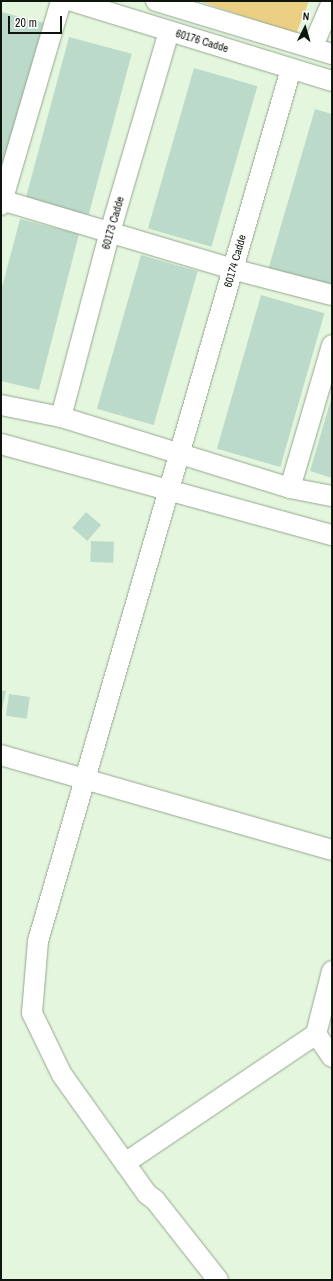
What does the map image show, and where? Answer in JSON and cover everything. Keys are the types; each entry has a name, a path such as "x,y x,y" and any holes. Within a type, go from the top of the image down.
{"street":[{"path":"61,1 1,202 110,232 232,269 332,295"},
{"name":"60176 Cadde","path":"72,1 100,5 169,31 332,81"},
{"path":"156,1 332,54"},
{"path":"312,48 332,2"},
{"name":"60173 Cadde","path":"61,417 110,232 169,31"},
{"name":"60174 Cadde","path":"218,1280 125,1163 62,1075 32,1013 38,941 84,779 171,491 232,269 291,69"},
{"path":"290,488 332,345"},
{"path":"1,405 61,417 290,488 332,496"},
{"path":"1,444 332,535"},
{"path":"1,755 332,850"},
{"path":"125,1163 316,1034 332,971"},
{"path":"316,1034 332,1057"}],"shaded area":[{"path":"199,1 309,1 296,34"}],"building":[{"path":"1,12 45,23 1,178"},
{"path":"69,37 132,54 89,215 26,198"},
{"path":"194,68 257,86 211,247 148,229"},
{"path":"315,109 332,114 332,286 268,270"},
{"path":"20,219 79,234 39,390 1,381 1,291"},
{"path":"141,255 198,271 154,425 97,409"},
{"path":"261,295 324,313 280,467 217,449"},
{"path":"332,396 332,478 310,471"},
{"path":"86,512 101,525 87,541 72,528"},
{"path":"91,541 114,542 113,563 90,562"},
{"path":"1,690 6,691 2,710 1,710"},
{"path":"9,694 30,697 27,719 6,716"}]}
